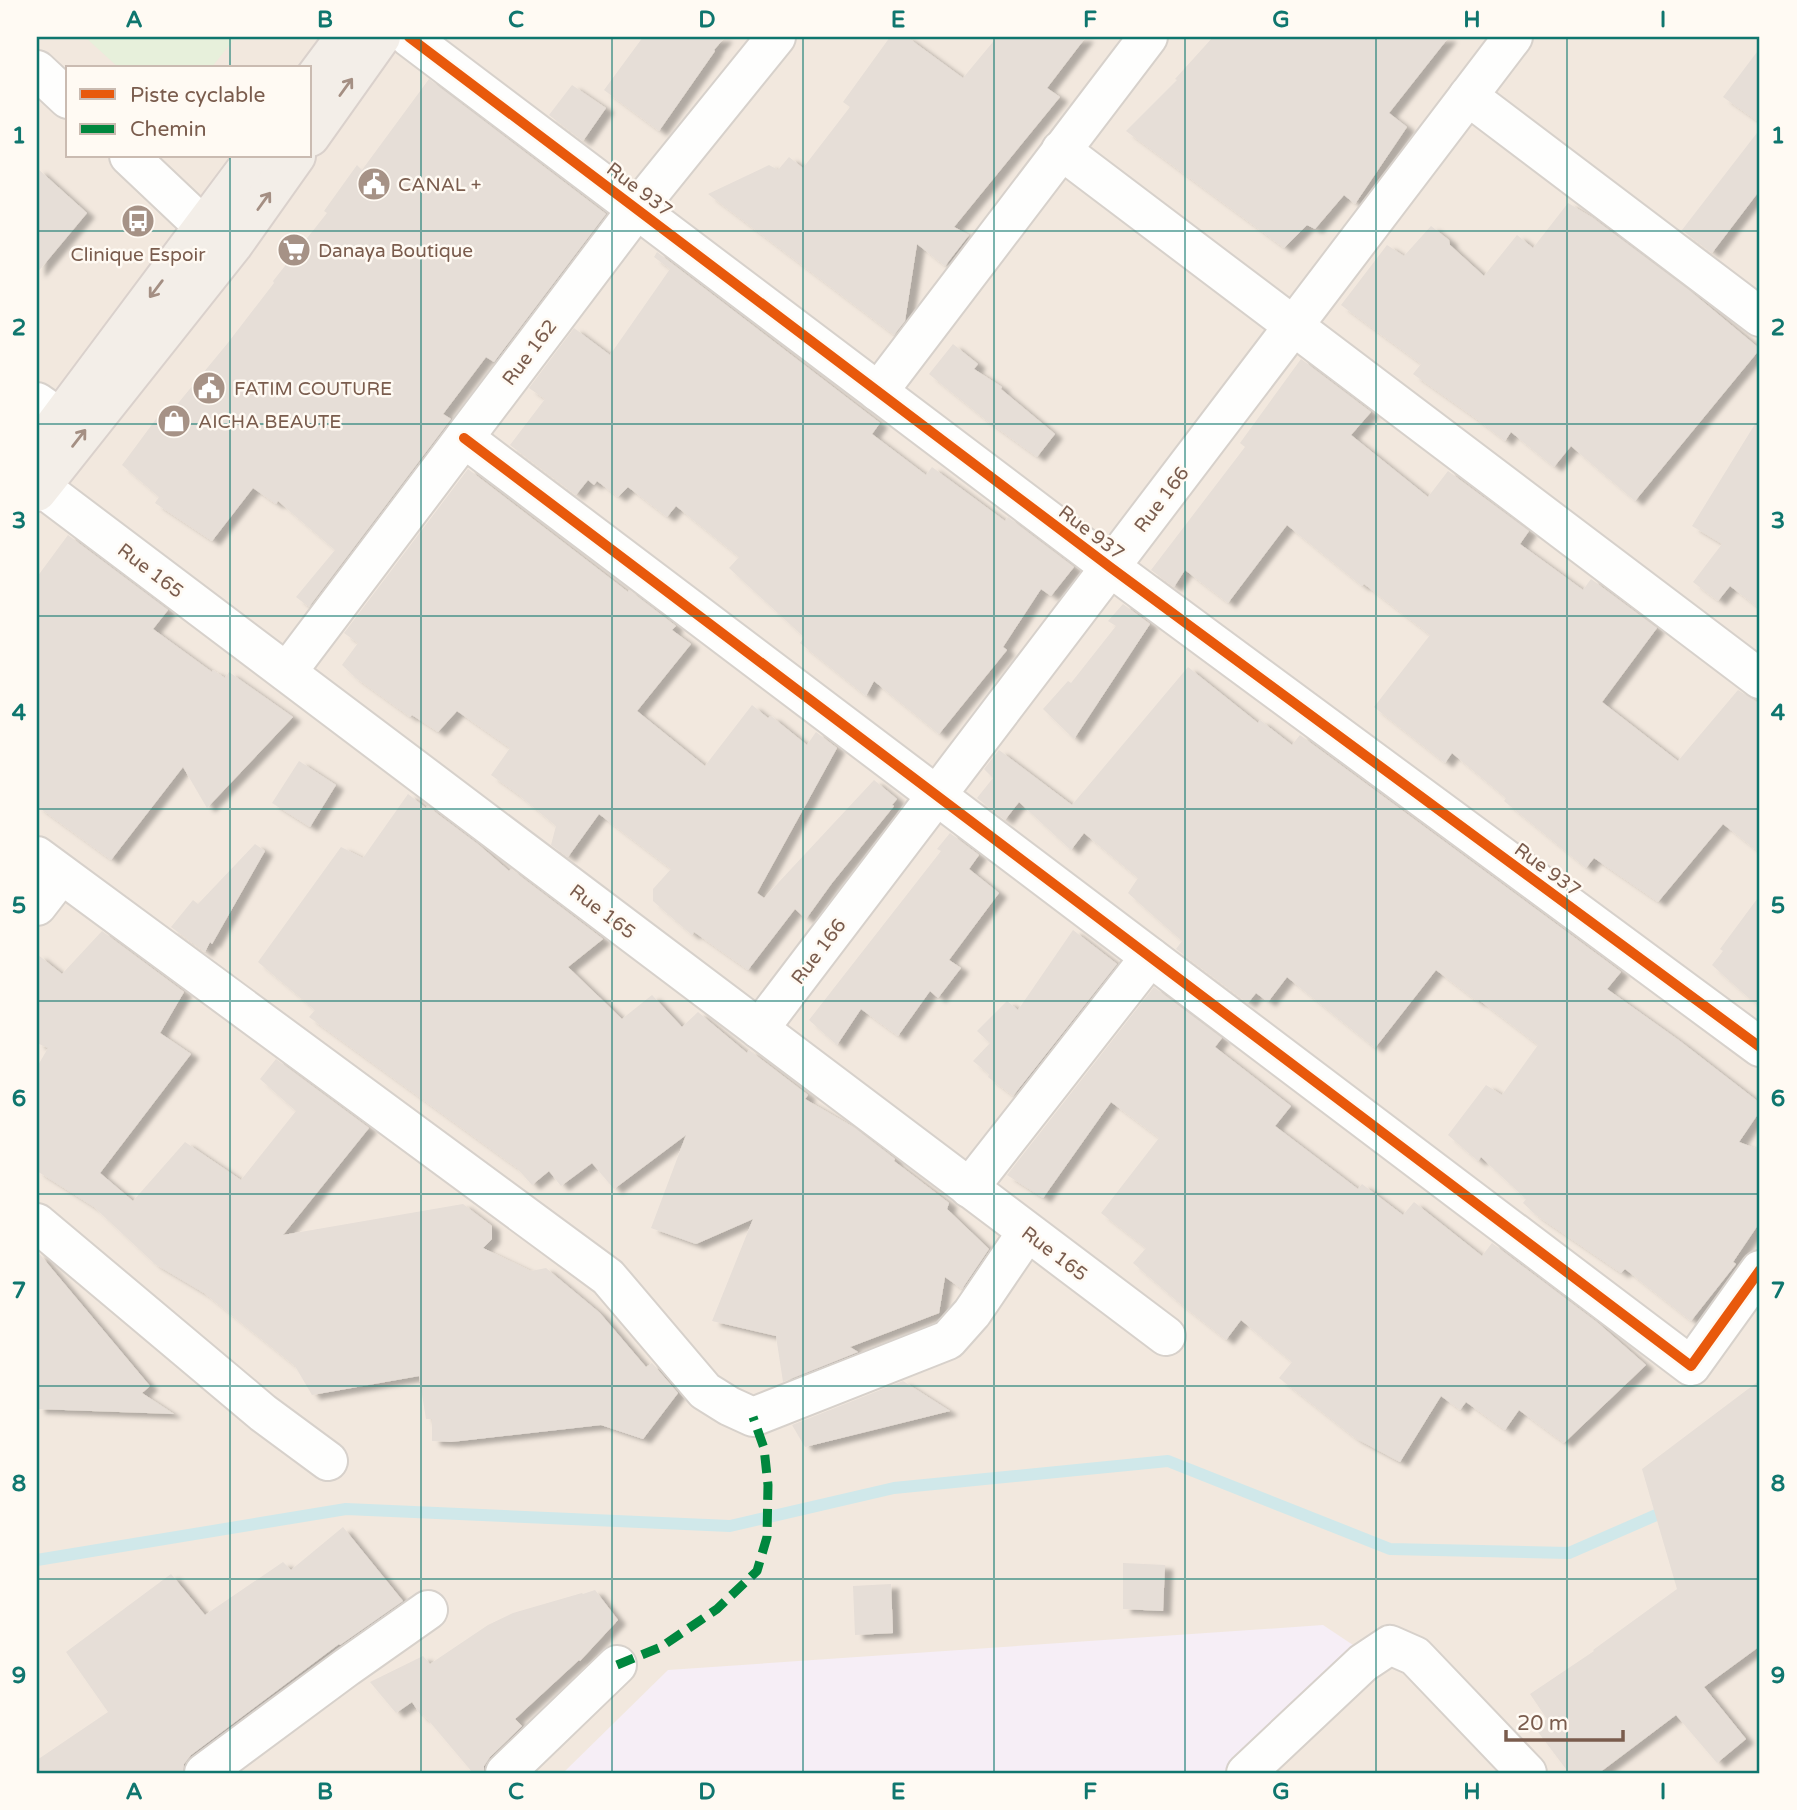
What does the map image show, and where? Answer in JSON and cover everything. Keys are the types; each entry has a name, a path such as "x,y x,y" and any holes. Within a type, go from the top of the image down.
{"main road":[{"path":"312,81 345,37"},
{"path":"312,134 382,37"},
{"path":"39,489 218,235 255,158"},
{"path":"37,449 48,410 294,158"}],"street":[{"name":"Rue 937","path":"409,37 1110,567 1760,1047"},
{"name":"Rue 162","path":"287,672 637,209 776,37"},
{"path":"878,392 1147,37"},
{"name":"Rue 166","path":"759,1029 1513,37"},
{"path":"37,70 66,97"},
{"path":"1468,96 1760,317"},
{"path":"1061,150 1760,679"},
{"path":"131,158 218,235"},
{"path":"464,438 1691,1366 1760,1270"},
{"name":"Rue 165","path":"39,489 287,672 1166,1336"},
{"path":"37,905 49,865 608,1277 705,1391 753,1417 948,1340 972,1313 1027,1233"},
{"path":"969,1188 1150,957"},
{"path":"37,1223 263,1413 328,1461"},
{"path":"204,1773 428,1610"},
{"path":"1245,1773 1363,1662 1390,1646 1415,1656 1527,1773"},
{"path":"506,1773 617,1665"}],"shaded area":[{"path":"37,37 1760,37 1760,1773 37,1773"},
{"path":"1323,1625 1362,1651 1229,1773 563,1773 668,1670"}],"green space":[{"path":"85,37 236,37 213,66 117,66"}],"building":[{"path":"643,37 725,37 659,131 604,90"},
{"path":"890,37 907,37 963,78 997,37 1086,37 1047,88 1060,97 954,227 969,235 945,266 917,244 905,321 894,335 708,194 769,165 778,170 789,157 803,168 850,107 843,102"},
{"path":"1213,37 1449,37 1389,113 1407,127 1355,204 1344,195 1315,229 1307,225 1284,248 1126,131 1177,80 1175,79"},
{"path":"1760,48 1760,123 1723,97"},
{"path":"429,79 606,214 494,362 486,357 443,414 451,419 309,607 296,597 335,550 278,501 276,504 253,488 212,541 155,503 159,497 122,465 159,415 165,419 227,344 327,213 324,211 357,165 362,170"},
{"path":"572,85 606,108 583,141 549,115"},
{"path":"1760,129 1760,190 1712,253 1682,230"},
{"path":"37,168 87,213 37,273"},
{"path":"1568,203 1593,218 1689,290 1760,349 1635,501 1571,446 1554,467 1511,432 1505,441 1413,374 1421,364 1341,305 1387,245 1404,256 1431,226 1449,240 1450,245 1484,276 1517,235 1533,248"},
{"path":"657,252 880,423 872,434 926,475 932,467 1005,521 1008,517 1074,567 1051,596 1041,589 1003,647 1007,650 939,734 874,681 866,696 800,643 804,637 729,568 739,557 676,506 667,517 628,487 618,497 597,481 594,485 588,480 576,495 510,445 545,399 529,388 574,328 610,355 670,269 654,257"},
{"path":"953,344 978,364 974,369 1002,387 1001,389 1055,434 1037,457 929,374"},
{"path":"1301,359 1371,412 1351,435 1428,497 1448,471 1529,531 1520,544 1583,590 1591,579 1657,628 1602,702 1678,761 1738,690 1760,704 1760,853 1723,824 1658,902 1594,858 1586,868 1504,801 1506,798 1452,753 1445,763 1374,707 1430,635 1364,584 1362,586 1287,525 1228,603 1185,570 1174,587 1151,570 1245,447 1240,443"},
{"path":"1760,416 1760,609 1730,586 1718,601 1693,582 1722,544 1692,526"},
{"path":"468,469 676,626 672,630 691,644 637,711 705,766 752,705 768,718 771,716 807,745 816,732 837,748 757,893 764,898 874,780 897,799 806,919 795,909 748,970 694,932 692,935 653,901 653,889 671,869 599,814 568,857 551,845 556,826 491,775 510,748 457,711 438,732 412,715 410,717 342,665 358,643 344,633"},
{"path":"68,535 168,610 153,629 212,672 213,670 225,678 229,672 293,717 207,808 183,767 111,860 37,806 37,577"},
{"path":"1123,604 1150,624 1074,739 1043,709 1068,681 1071,683 1116,626 1108,621"},
{"path":"1188,667 1258,723 1260,720 1292,745 1300,735 1621,972 1607,989 1760,1103 1760,1111 1739,1142 1760,1150 1760,1222 1733,1262 1736,1264 1691,1321 1625,1269 1621,1273 1536,1215 1523,1203 1526,1199 1481,1157 1478,1161 1448,1135 1486,1085 1502,1095 1538,1045 1479,1000 1478,1002 1436,970 1375,1048 1287,977 1268,1002 1256,993 1248,1003 1176,949 1182,941 1128,893 1138,878 1084,833 1071,850 1019,802 1005,820 977,798 993,778 984,769 999,750 1072,805"},
{"path":"299,761 336,785 310,827 272,803"},
{"path":"408,794 603,939 568,967 622,1019 652,995 682,1027 698,1012 747,1053 749,1050 808,1095 805,1099 855,1128 949,1203 947,1209 989,1249 962,1289 945,1277 939,1313 850,1347 858,1352 783,1382 776,1336 712,1321 753,1219 696,1244 651,1228 686,1135 614,1189 592,1163 561,1186 549,1171 532,1185 517,1168 309,1017 315,1010 258,962 341,847 363,858"},
{"path":"950,833 979,855 969,869 999,893 949,960 961,968 938,998 930,991 898,1036 861,1009 837,1045 809,1020 941,851 937,849"},
{"path":"255,844 265,851 205,952 171,927 193,900 198,904"},
{"path":"1760,895 1760,1008 1712,965 1723,951 1720,949"},
{"path":"1073,930 1117,964 1013,1096 988,1077 989,1074 973,1061 990,1043 977,1031 1007,1001 1018,1010"},
{"path":"102,931 184,992 160,1033 191,1054 100,1173 133,1201 185,1142 241,1180 296,1111 260,1079 276,1059 369,1128 283,1235 463,1204 492,1226 492,1239 483,1248 531,1271 546,1268 600,1313 646,1367 652,1363 678,1393 643,1439 601,1425 451,1442 432,1441 432,1419 426,1419 419,1376 312,1395 295,1366 204,1293 155,1264 94,1207 37,1171 37,1067 48,1048 37,1043 37,954 62,974"},
{"path":"1154,987 1222,1038 1215,1047 1291,1106 1275,1126 1358,1189 1362,1184 1403,1215 1414,1202 1482,1256 1492,1243 1598,1323 1646,1365 1564,1443 1519,1410 1505,1430 1466,1402 1460,1410 1441,1396 1400,1462 1355,1438 1279,1378 1292,1362 1241,1320 1226,1340 1133,1263 1146,1248 1101,1213 1159,1138 1111,1102 1043,1198 1007,1175"},
{"path":"37,1251 150,1386 142,1393 174,1414 37,1409"},
{"path":"1760,1380 1760,1646 1704,1687 1746,1739 1717,1763 1676,1715 1599,1773 1569,1773 1535,1728 1547,1719 1530,1694 1594,1651 1677,1589 1642,1469"},
{"path":"903,1381 950,1411 805,1447 792,1425"},
{"path":"343,1527 403,1601 339,1644 191,1755 184,1764 183,1773 37,1773 37,1760 108,1712 66,1652 171,1574 205,1615 283,1562 291,1570"},
{"path":"1123,1563 1165,1565 1163,1611 1123,1609"},
{"path":"891,1584 893,1633 855,1635 853,1586"},
{"path":"595,1590 618,1620 580,1661 515,1719 522,1726 490,1757 484,1766 484,1773 473,1773 424,1715 422,1717 412,1702 396,1713 370,1682 423,1656 430,1664 488,1625 513,1613"}],"waterway":[{"path":"37,1560 346,1509 730,1526 894,1488 1168,1461 1390,1549 1569,1553 1670,1509"}],"marked path":[{"path":"617,1665 661,1647 717,1609 757,1571 767,1537 768,1485 764,1448 753,1417"}],"cycle path":[{"path":"409,37 1110,567 1760,1047"},
{"path":"464,438 1691,1366 1760,1270"}],"place":[{"name":"CANAL +","path":"374,184"},
{"name":"Clinique Espoir","path":"138,221"},
{"name":"Danaya Boutique","path":"294,250"},
{"name":"FATIM COUTURE","path":"209,388"},
{"name":"AICHA BEAUTE","path":"174,421"}]}
